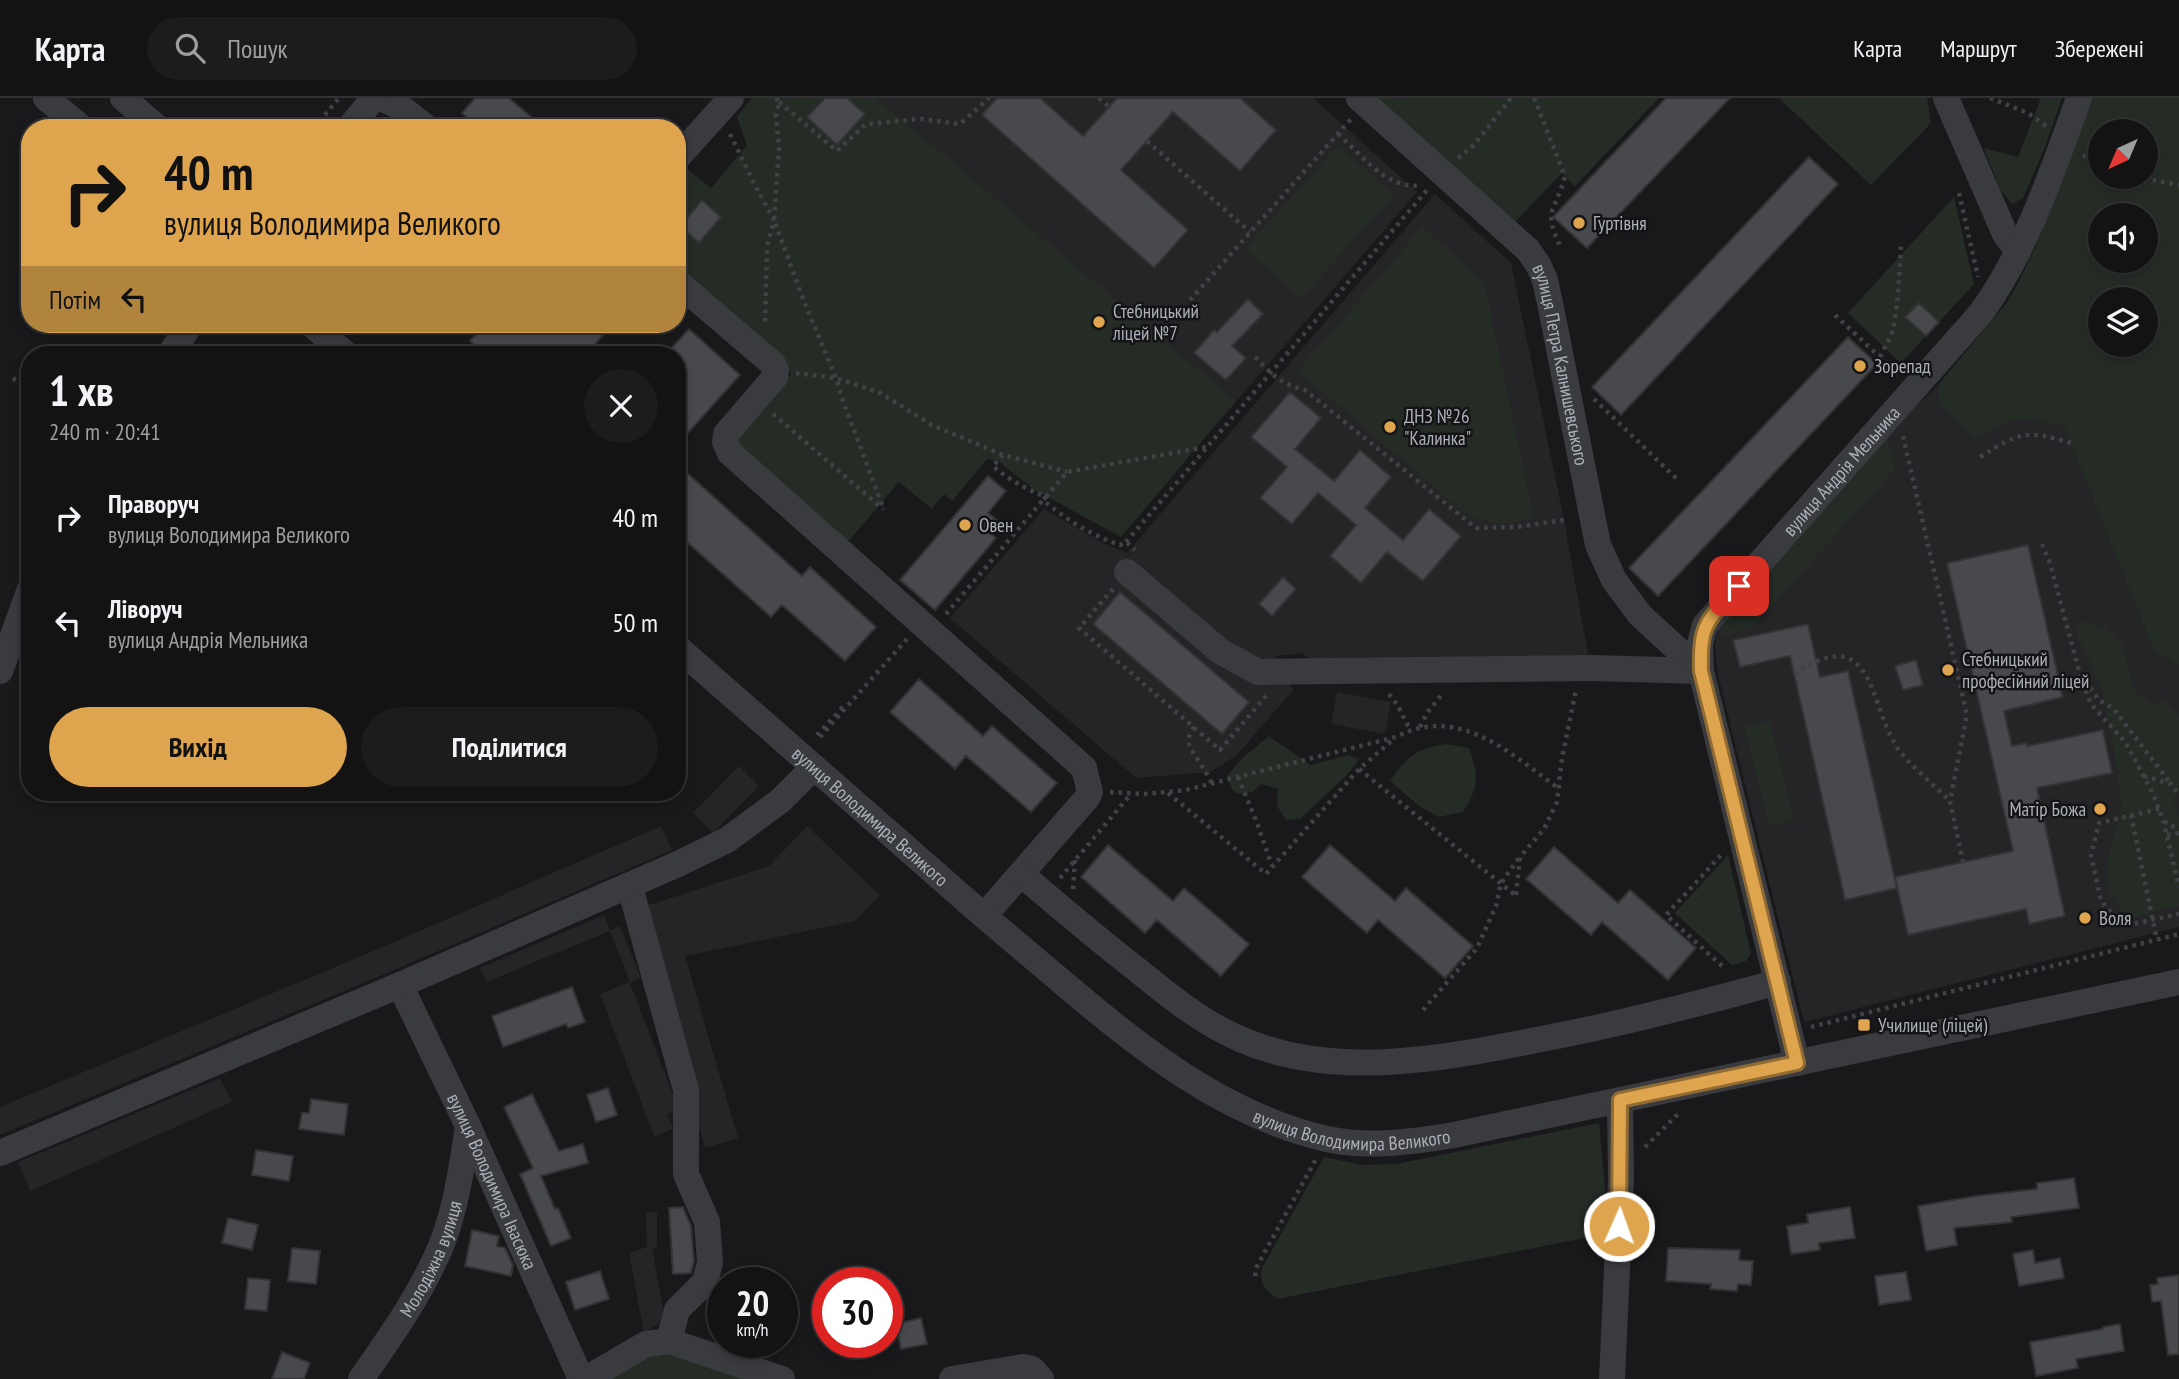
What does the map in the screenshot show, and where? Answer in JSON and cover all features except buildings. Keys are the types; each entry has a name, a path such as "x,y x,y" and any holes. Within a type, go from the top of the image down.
{"street":[{"path":"46,98 71,119"},
{"path":"123,98 148,119"},
{"path":"356,119 374,98"},
{"path":"380,98 399,106 416,119"},
{"path":"1945,98 2000,222 2018,252"},
{"name":"вулиця Андрія Мельника","path":"1797,1063 1701,671 1700,644 1705,625 1994,295 2018,252 2064,141 2078,98"},
{"path":"686,145 715,103"},
{"name":"вулиця Петра Калнишевського","path":"1358,106 1528,250 1539,266 1552,313 1598,545 1614,580 1640,615 1701,671"},
{"path":"686,290 770,368 756,399 726,433 725,442 730,453 1077,760 1087,776 1090,792 984,916"},
{"path":"321,333 336,346"},
{"path":"1135,565 1220,651 1258,672 1593,668 1701,671"},
{"path":"0,671 21,614"},
{"name":"вулиця Володимира Великого","path":"686,655 984,916 1128,1038 1172,1070 1252,1113 1328,1139 1362,1144 1419,1140 2179,982"},
{"path":"0,1153 630,887 727,840 780,801 814,768"},
{"path":"1021,874 1165,992 1221,1030 1262,1047 1362,1064 1447,1057 1580,1032 1778,982"},
{"path":"630,887 686,1090 686,1174 707,1222 710,1262 705,1282 677,1310 669,1341"},
{"name":"вулиця Володимира Івасюка","path":"400,985 468,1126 583,1379"},
{"path":"1612,1379 1621,1179 1620,1100"},
{"name":"Молодіжна вулиця","path":"361,1379 416,1297 442,1245 463,1161 468,1126"},
{"path":"583,1379 646,1343 669,1341 782,1379"},
{"path":"952,1379 1023,1367 1032,1369 1041,1379"}],"path":[{"path":"322,119 339,98"},
{"path":"778,100 837,151 866,124 921,119 960,124 989,98"},
{"path":"1099,98 1109,107"},
{"path":"1451,162 1474,145 1511,98"},
{"path":"1534,98 1565,176 1562,189 1550,213 1550,226 1561,248"},
{"path":"778,100 776,116 779,149 774,220 767,247 770,368 836,378 880,393 932,425 1003,455 1067,472 1208,447"},
{"path":"715,103 774,220 884,510 756,399"},
{"path":"1190,300 1338,134 1358,106"},
{"path":"1003,455 993,467 1044,499 1058,513 1110,541 1121,545 1126,542 1434,183 1405,186 1388,179 1338,134"},
{"path":"1147,141 1250,232"},
{"path":"2158,181 2179,185"},
{"path":"1959,192 1979,282"},
{"path":"1880,357 1893,331 1901,244"},
{"path":"1835,315 1898,374"},
{"path":"1255,356 1288,386 1305,390 1476,528 1517,527 1564,520"},
{"path":"13,378 21,385"},
{"path":"1592,397 1679,481"},
{"path":"1903,433 1967,715 1950,800 1963,862"},
{"path":"1980,457 2013,436 2042,434 2071,443"},
{"path":"819,736 927,627 1067,472"},
{"path":"1126,542 1135,565 1079,628 1220,750 1286,673"},
{"path":"2042,544 2050,563 2082,682 2091,704 2126,743 2144,776 2163,820 2179,887"},
{"path":"1794,674 1815,661 1835,656 1848,656 1862,667 1897,748 1950,800"},
{"path":"1423,1010 1478,948 1496,906 1501,883 1548,822 1557,802 1573,698 1579,681 1593,668"},
{"path":"1420,727 1441,695 1471,670"},
{"path":"1372,671 1398,706 1410,730"},
{"path":"2082,682 2099,700 2113,708 2179,795"},
{"path":"2091,704 2099,700"},
{"path":"1090,792 1168,793 1396,737 1420,727 1455,726 1499,744 1558,788"},
{"path":"1194,727 1189,743 1206,769 1212,784"},
{"path":"1168,793 1265,874 1359,769 1396,737"},
{"path":"1359,769 1516,895 1520,858"},
{"path":"2144,776 2171,784"},
{"path":"1238,777 1272,867"},
{"path":"1045,894 1131,793"},
{"path":"2159,808 2099,823 2091,855 2101,901 2123,926 2179,914"},
{"path":"1073,815 1074,918"},
{"path":"2131,816 2157,940"},
{"path":"2163,820 2169,826 2179,827"},
{"path":"2167,835 2179,833"},
{"path":"1722,966 1666,915 1724,852"},
{"path":"1790,1032 2179,934"},
{"path":"1621,1179 1637,1155 1687,1105"},
{"path":"1255,1276 1256,1268 1328,1139"}],"shaded area":[{"path":"752,98 876,98 1236,401 1121,537 1033,489 997,460 987,459 952,501 944,494 932,509 899,482 847,543 733,445 791,373 686,282 686,172 688,170 711,188 747,145 737,117"},
{"name":"Стебницький ліцей №7","path":"876,98 1313,98 1417,192 1209,433 902,120"},
{"path":"1373,98 1659,98 1575,186 1562,173 1513,224"},
{"path":"1779,98 1927,98 1931,123 1871,185"},
{"path":"2041,98 2062,98 2023,198 2012,204 2000,189 1984,148 2018,157"},
{"path":"2093,98 2179,98 2179,666 2154,651 2064,427 2037,420 2018,420 1976,439 1939,405 1938,385 2006,304 2035,248"},
{"path":"1338,145 1394,195 1301,298 1245,249"},
{"name":"ДНЗ №26 \"Калинка\"","path":"1435,194 1511,263 1564,520 1589,660 1322,666 1301,653 1276,656 1293,690 1237,755 1210,772 1136,778 950,618 1044,509 1105,544 1127,553"},
{"path":"1954,197 1974,284 1939,322 1918,303 1906,318 1926,336 1901,363 1848,313"},
{"path":"1422,227 1484,282 1534,518 1499,523 1465,514 1298,371"},
{"name":"Стебницький професійний ліцей","path":"1938,385 2064,427 2154,651 2179,666 2179,927 1804,1022 1718,675 1715,650 1717,628 1900,422"},
{"path":"1887,437 1895,469 1753,627 1725,636 1717,628"},
{"path":"2084,621 2105,628 2123,646 2134,691 2154,706 2164,701 2179,715 2179,791 2174,801 2179,818 2179,906 2126,919 2108,888 2108,856 2122,807 2102,689 2076,631"},
{"path":"1337,692 1391,702 1385,734 1331,724"},
{"path":"1770,720 1794,820 1769,826 1744,726"},
{"path":"1269,736 1311,765 1348,755 1359,759 1350,772 1300,819 1286,820 1277,806 1278,789 1261,784 1252,792 1238,794 1232,789 1227,776 1240,760"},
{"path":"1446,744 1469,748 1475,766 1476,781 1463,812 1438,817 1419,806 1390,781 1402,765 1419,751"},
{"path":"739,766 759,786 713,833 693,813"},
{"path":"661,826 672,850 0,1135 0,1107 383,947"},
{"path":"807,826 880,895 855,921 685,956 738,1138 705,1148 656,965 646,906 769,866"},
{"path":"1728,855 1751,953 1746,961 1732,965 1675,913"},
{"path":"604,915 610,930 620,926 641,978 630,983 679,1110 667,1114 673,1129 654,1136 600,994 630,982 610,931 486,982 480,968"},
{"path":"220,1078 232,1102 30,1191 18,1162"},
{"path":"1599,1123 1609,1233 1277,1299 1262,1282 1262,1268 1324,1157 1362,1165 1396,1164"},
{"path":"657,1211 657,1247 652,1248 665,1320 644,1332 629,1253 647,1247 646,1213"},
{"path":"650,1353 681,1353 755,1379 606,1379"}],"place":[{"name":"Гуртівня","path":"1579,223"},
{"name":"Стебницький ліцей №7","path":"1099,322"},
{"name":"Зорепад","path":"1860,366"},
{"name":"ДНЗ №26 \"Калинка\"","path":"1390,427"},
{"name":"Овен","path":"965,525"},
{"name":"Стебницький професійний ліцей","path":"1948,670"},
{"name":"Матір Божа","path":"2100,809"},
{"name":"Воля","path":"2085,918"},
{"name":"Училище (ліцей)","path":"1864,1025"}],"route":[{"path":"1619,1226 1620,1100 1797,1063 1701,671 1700,644 1705,625 1739,586"}]}
